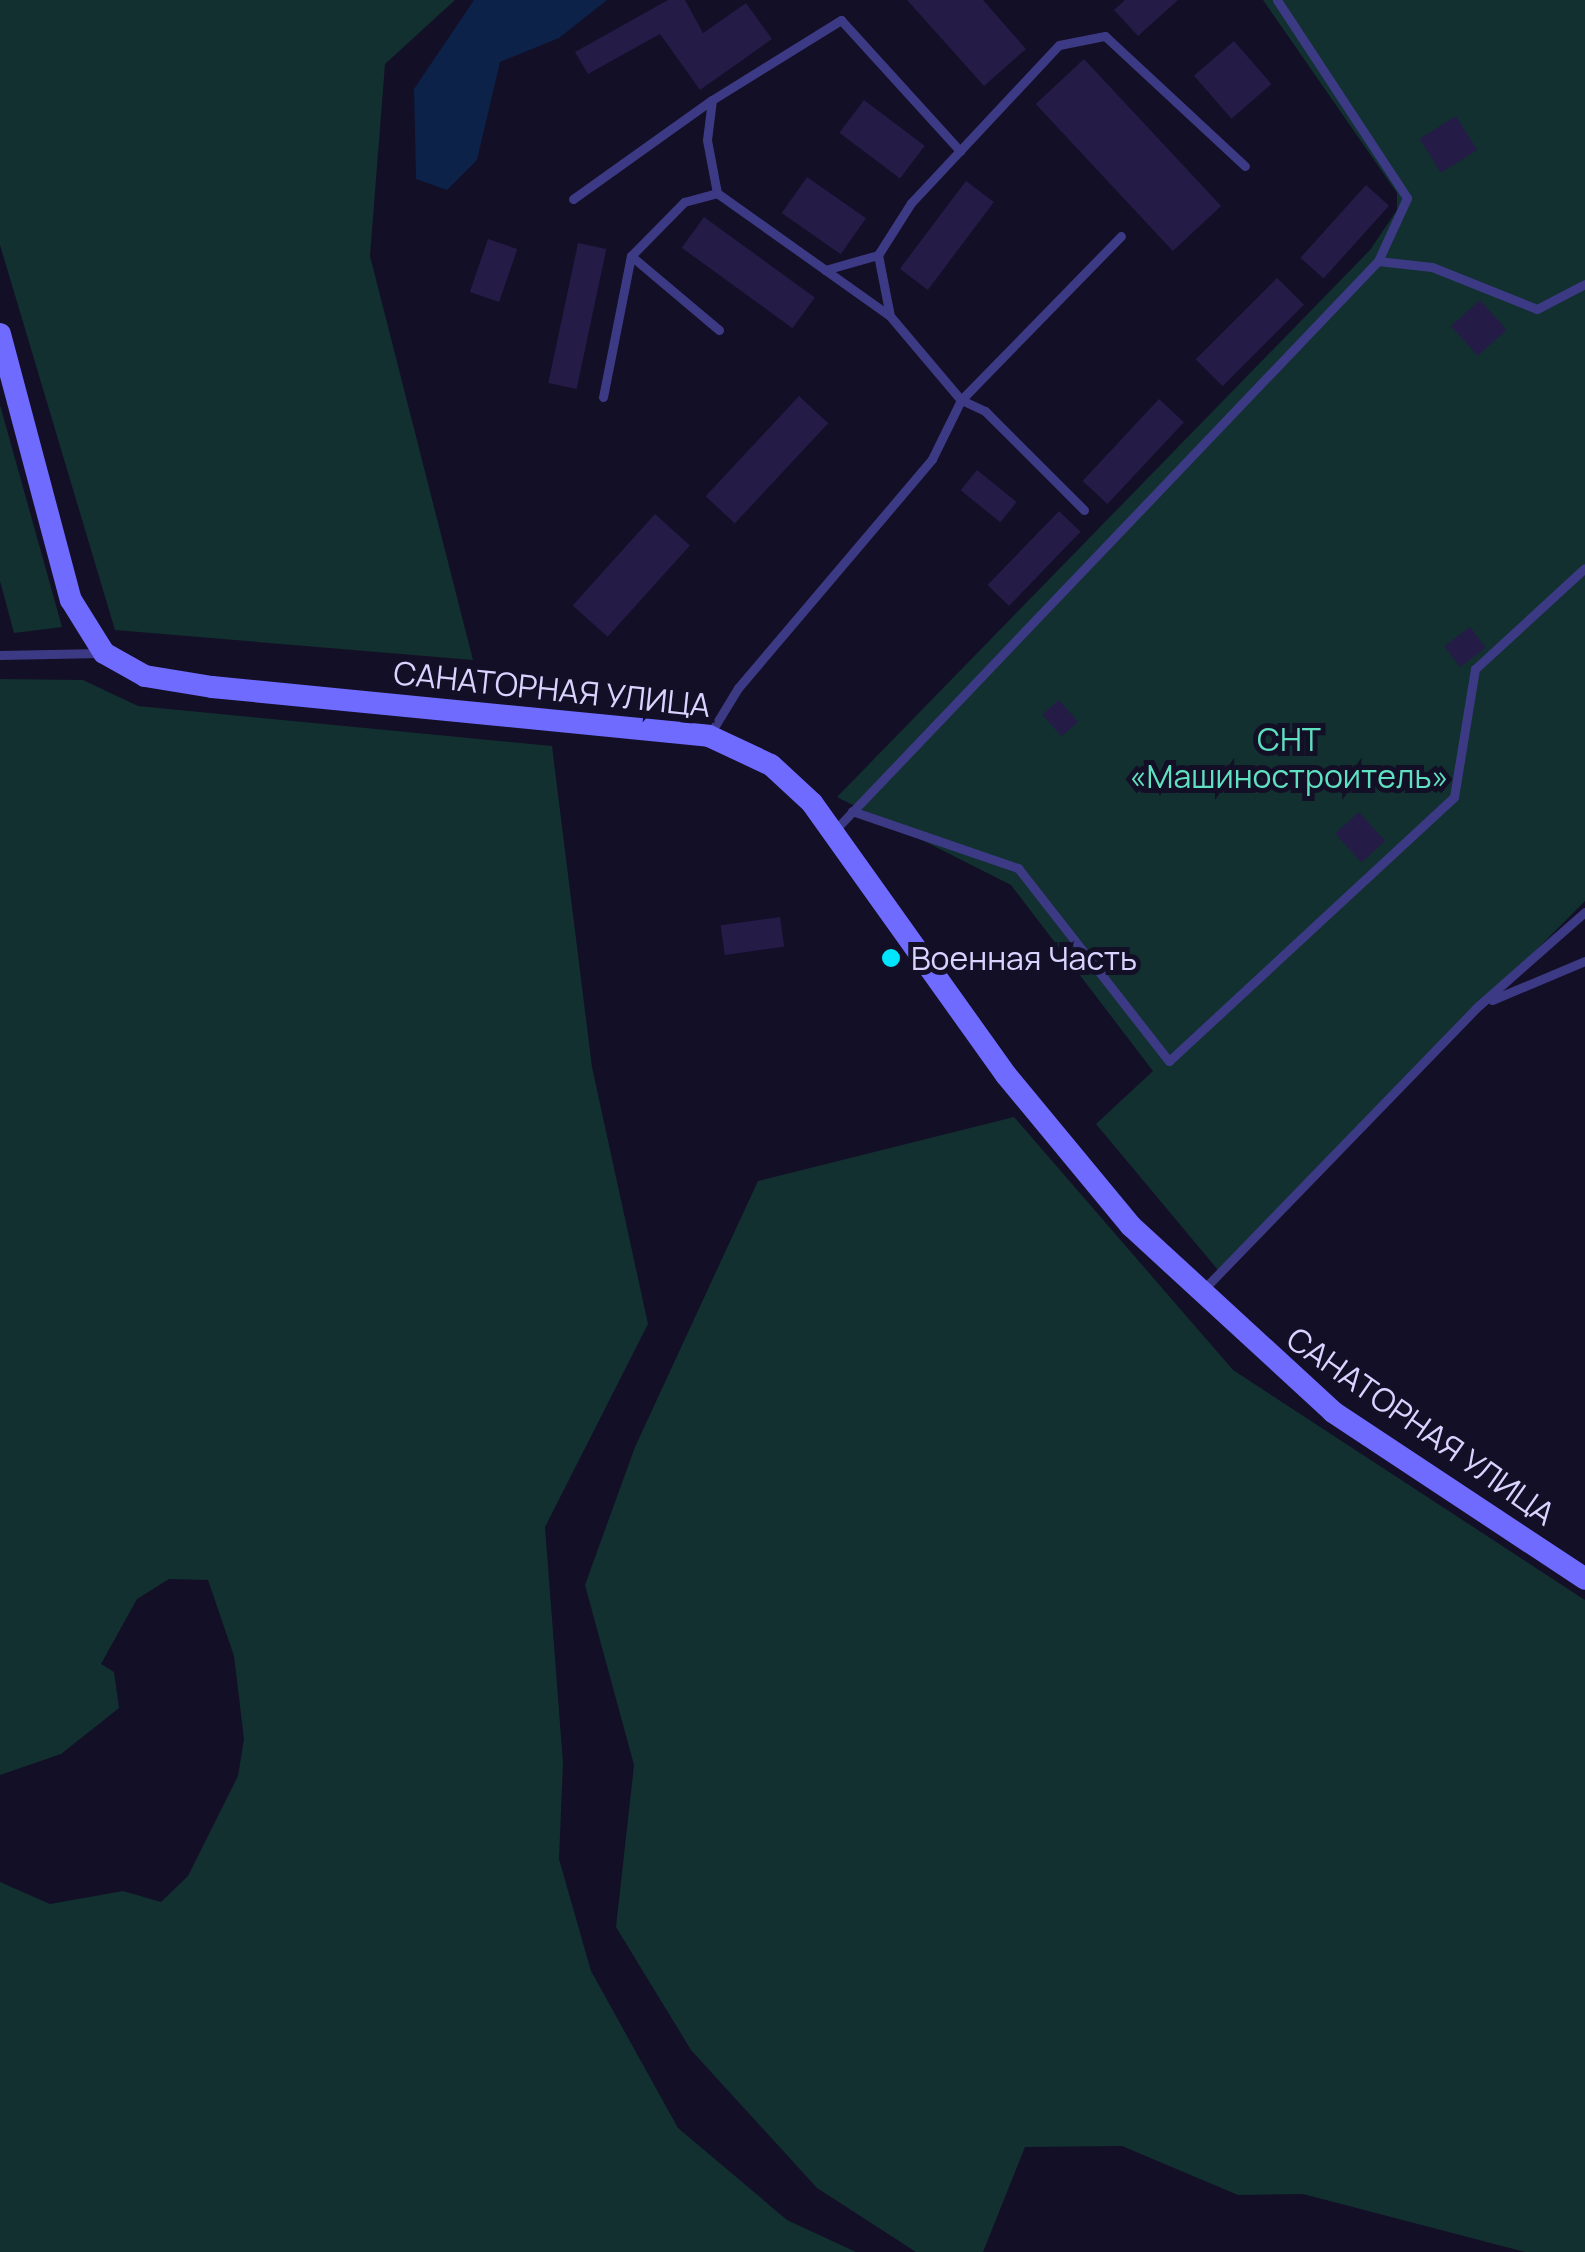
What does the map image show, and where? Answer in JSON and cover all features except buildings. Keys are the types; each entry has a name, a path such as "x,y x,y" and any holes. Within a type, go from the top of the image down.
{"street":[{"name":"САНАТОРНАЯ УЛИЦА","path":"0,334 71,600 104,653 145,676 212,688 709,736 771,765 833,832 1006,1074 1199,1294 1334,1412 1585,1579"}],"lane":[{"path":"833,832 1378,261 1407,198 1276,0"},
{"path":"574,200 712,100 841,20 960,151"},
{"path":"825,270 878,255 960,151 1059,45 1105,36 1244,166"},
{"path":"712,100 707,140 717,193 890,316 961,400 984,411 1084,510"},
{"path":"604,397 631,256 684,202 717,193"},
{"path":"709,736 738,688 932,459 961,400 1121,236"},
{"path":"878,255 890,316"},
{"path":"631,256 718,330"},
{"path":"1378,261 1432,268 1537,309 1585,284"},
{"path":"852,812 1018,868 1169,1061 1454,797 1475,669 1585,568"},
{"path":"0,655 104,653"},
{"path":"1199,1294 1476,1008 1585,912"},
{"path":"1476,1008 1585,961"}],"green space":[{"path":"0,0 455,0 385,64 370,256 473,660 115,630 0,245"},
{"name":"СНТ «Машиностроитель»","path":"1263,0 1585,0 1585,901 1218,1270 1096,1124 1153,1071 1011,885 837,797 1370,250 1397,210 1397,193"},
{"path":"0,405 62,627 14,633 0,581"},
{"path":"0,679 83,680 138,706 552,746 592,1067 648,1324 545,1527 563,1763 559,1859 591,1971 678,2128 787,2220 856,2252 0,2252 0,1882 50,1904 123,1891 161,1902 188,1876 238,1776 244,1739 234,1656 208,1580 169,1579 137,1599 101,1664 114,1672 119,1708 61,1754 0,1775"},
{"path":"1014,1117 1233,1370 1585,1600 1585,2252 1525,2252 1303,2194 1238,2195 1122,2146 1025,2147 983,2252 916,2252 817,2188 691,2050 616,1927 634,1765 585,1585 635,1447 758,1181"}],"water":[{"path":"474,0 607,0 559,38 500,62 477,160 447,190 416,179 414,89"}],"place":[{"name":"Военная Часть","path":"891,958"}]}
